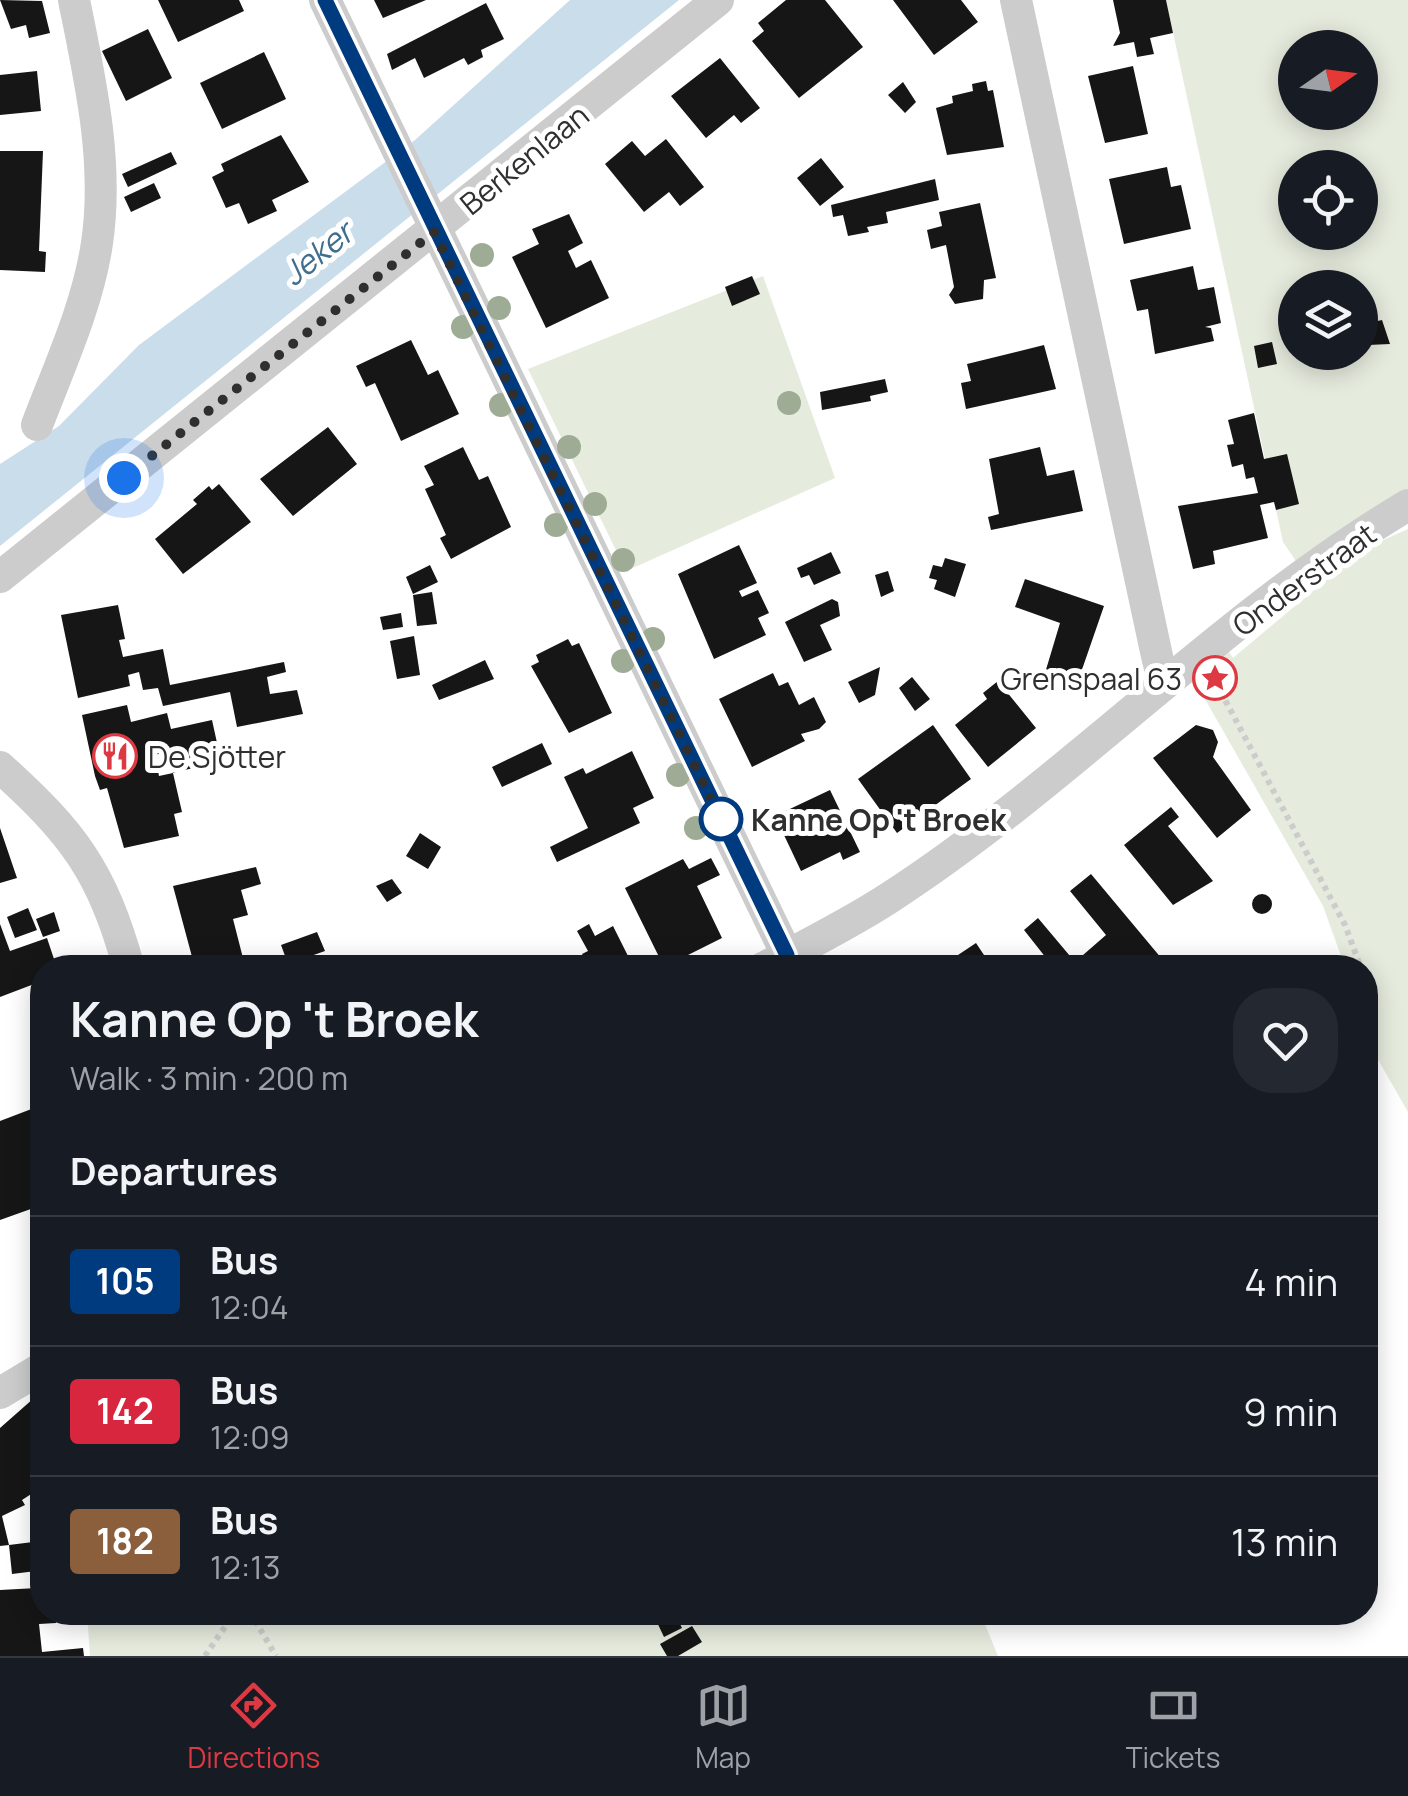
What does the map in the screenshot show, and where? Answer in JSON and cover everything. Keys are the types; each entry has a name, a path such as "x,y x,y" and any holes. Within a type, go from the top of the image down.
{"street":[{"path":"37,426 77,319 97,243 98,122 74,0"},
{"path":"325,0 772,955"},
{"name":"Berkenlaan","path":"0,577 430,222 718,0"},
{"path":"1016,0 1163,684"},
{"name":"Onderstraat","path":"786,955 888,899 984,830 1163,684 1320,564 1408,505"},
{"path":"0,767 44,808 83,854 101,883 124,955"},
{"path":"0,1393 30,1375"}],"path":[{"path":"1201,655 1345,925 1355,955"},
{"path":"205,1656 226,1625"},
{"path":"258,1625 276,1656"}],"shaded area":[{"path":"1166,0 1408,0 1408,489 1298,564 1283,542"},
{"path":"763,276 835,478 626,571 528,369"},
{"path":"1408,529 1408,1112 1378,1060 1378,955 1341,955 1323,906 1193,678 1227,649 1233,658 1363,549"},
{"path":"88,1625 985,1625 998,1656 90,1656"}],"water":[{"name":"Jeker","path":"570,0 679,0 0,546 0,464 59,426 139,345 415,140"}],"building":[{"path":"0,0 42,1 50,33 29,38 26,25 11,29"},
{"path":"158,0 239,0 244,11 178,42"},
{"path":"374,0 426,0 383,18"},
{"path":"786,0 825,0 863,47 799,98 752,41 764,31 758,23"},
{"path":"893,0 961,0 978,22 934,55"},
{"path":"1113,0 1166,0 1173,33 1150,38 1154,54 1137,57 1134,42 1113,46 1120,33"},
{"path":"486,3 504,39 481,50 483,57 468,65 464,58 424,78 415,58 392,70 387,54"},
{"path":"148,29 172,78 126,101 102,51"},
{"path":"264,52 286,99 222,129 200,83"},
{"path":"720,58 760,108 741,123 734,115 706,138 671,96"},
{"path":"1133,66 1148,134 1105,143 1088,76"},
{"path":"37,71 41,111 0,115 0,75"},
{"path":"986,81 988,91 993,90 1004,147 947,155 936,108 953,103 952,96 973,91 972,84"},
{"path":"903,82 916,102 905,113 888,95"},
{"path":"281,135 309,182 272,200 277,211 248,224 239,203 226,208 212,177 224,171 221,164"},
{"path":"666,139 704,187 680,206 669,192 644,212 605,164 632,141 645,156"},
{"path":"0,151 43,151 39,251 46,252 45,272 0,270"},
{"path":"171,152 177,164 128,187 122,174"},
{"path":"821,158 844,187 820,206 797,178"},
{"path":"1167,167 1171,187 1181,185 1191,229 1124,244 1109,179"},
{"path":"935,179 939,200 886,212 888,223 867,227 869,232 848,236 843,215 833,217 831,205"},
{"path":"154,183 161,198 131,212 124,197"},
{"path":"980,203 996,278 984,280 983,299 955,304 949,295 954,287 946,245 931,249 927,230 942,226 939,212"},
{"path":"569,214 583,243 568,251 576,268 591,260 609,298 546,328 512,257 539,244 532,229"},
{"path":"1193,266 1198,290 1214,287 1221,323 1205,327 1211,328 1214,341 1155,354 1148,309 1137,311 1130,280"},
{"path":"752,276 760,294 732,306 725,287"},
{"path":"1382,320 1390,344 1378,345 1378,321"},
{"path":"411,340 428,375 438,370 459,414 401,441 375,383 366,387 356,366"},
{"path":"1272,342 1277,364 1258,368 1254,346"},
{"path":"1044,345 1056,389 966,409 961,383 971,381 967,364"},
{"path":"885,379 888,392 870,396 871,401 822,410 820,392"},
{"path":"1254,413 1264,459 1287,454 1299,504 1276,510 1274,502 1260,505 1268,538 1213,551 1215,564 1193,569 1178,506 1258,493 1254,477 1246,479 1243,464 1232,467 1227,445 1234,444 1228,420"},
{"path":"328,427 357,464 293,516 260,479"},
{"path":"463,447 479,480 488,476 511,527 451,559 440,538 446,535 425,489 434,485 424,466"},
{"path":"1040,447 1047,476 1074,470 1083,511 991,530 988,517 999,514 989,459"},
{"path":"219,484 251,522 183,574 155,539 197,504 193,500 209,486 212,490"},
{"path":"739,545 757,583 739,591 742,597 758,590 769,613 758,618 766,635 714,659 678,574"},
{"path":"831,552 841,573 814,585 809,575 801,578 797,568"},
{"path":"945,558 966,564 955,597 934,589 937,580 929,578 933,565 942,567"},
{"path":"430,565 438,582 413,594 406,577"},
{"path":"888,571 894,591 881,597 875,575"},
{"path":"1025,579 1104,606 1077,684 1045,673 1060,623 1015,607"},
{"path":"432,592 437,624 417,626 413,595"},
{"path":"832,599 838,602 840,616 820,625 832,650 804,662 785,622"},
{"path":"118,605 125,639 119,640 123,657 163,649 170,685 284,662 286,672 267,677 270,694 297,690 303,714 237,727 230,692 163,706 158,688 143,690 139,672 128,675 130,686 78,698 61,615"},
{"path":"401,613 403,627 383,630 380,617"},
{"path":"414,636 420,675 397,679 390,641"},
{"path":"568,639 572,646 579,643 612,713 569,733 531,666 539,662 536,655"},
{"path":"485,660 494,679 439,700 432,685"},
{"path":"880,667 875,695 859,703 848,682"},
{"path":"773,673 779,686 788,682 799,705 814,697 826,722 819,729 801,734 805,741 752,767 719,699"},
{"path":"912,677 930,699 915,711 899,688"},
{"path":"998,681 1036,728 988,767 955,725 987,699 983,693"},
{"path":"127,705 131,722 167,713 171,729 212,720 221,761 173,773 182,812 174,814 179,836 124,848 107,788 100,790 95,776 82,715","holes":["166,752 173,773 159,776 155,755"]},
{"path":"933,725 971,779 897,833 858,779"},
{"path":"1196,725 1213,730 1218,742 1213,757 1251,810 1217,838 1153,758"},
{"path":"542,743 552,764 502,787 492,767"},
{"path":"632,751 654,798 633,808 640,823 557,862 550,847 588,828 564,777 583,768 586,774"},
{"path":"830,790 860,852 843,860 840,852 801,871 775,816"},
{"path":"1171,807 1179,817 1168,826 1213,881 1173,905 1124,845"},
{"path":"0,828 17,878 0,883"},
{"path":"420,833 441,847 428,869 406,856"},
{"path":"711,858 720,875 697,886 722,938 688,955 658,955 625,888 683,859 689,869"},
{"path":"256,867 261,884 241,890 248,915 233,919 242,955 192,955 173,886"},
{"path":"1091,874 1159,955 1083,955 1106,935 1070,891"},
{"path":"392,879 402,893 387,902 376,886"},
{"path":"1262,894 1272,904 1262,914 1252,904"},
{"path":"28,908 37,930 15,938 7,917"},
{"path":"54,912 60,931 43,937 36,919"},
{"path":"1038,918 1069,955 1044,955 1024,930"},
{"path":"0,924 10,951 47,938 53,955 30,955 30,986 0,997"},
{"path":"589,924 595,936 613,926 628,955 582,955 588,951 577,931"},
{"path":"317,932 325,951 285,955 281,945"},
{"path":"976,943 984,955 958,955"},
{"path":"30,1110 30,1209 0,1220 0,1121"},
{"path":"30,1402 30,1495 22,1500 25,1505 2,1516 9,1545 0,1546 0,1428"},
{"path":"30,1542 30,1572 12,1574 9,1545"},
{"path":"30,1588 30,1625 39,1625 42,1652 83,1648 84,1656 0,1656 0,1590"},
{"path":"658,1625 680,1625 682,1628 664,1637"},
{"path":"692,1626 702,1642 678,1656 667,1656 660,1644"}],"bus line":[{"name":"105","path":"325,0 787,955"}],"place":[{"name":"Grenspaal 63","path":"1215,678"},
{"name":"De Sjötter","path":"115,756"},
{"name":"Kanne Op 't Broek","path":"721,819"}],"route":[{"path":"124,478 434,232 721,819"}]}
